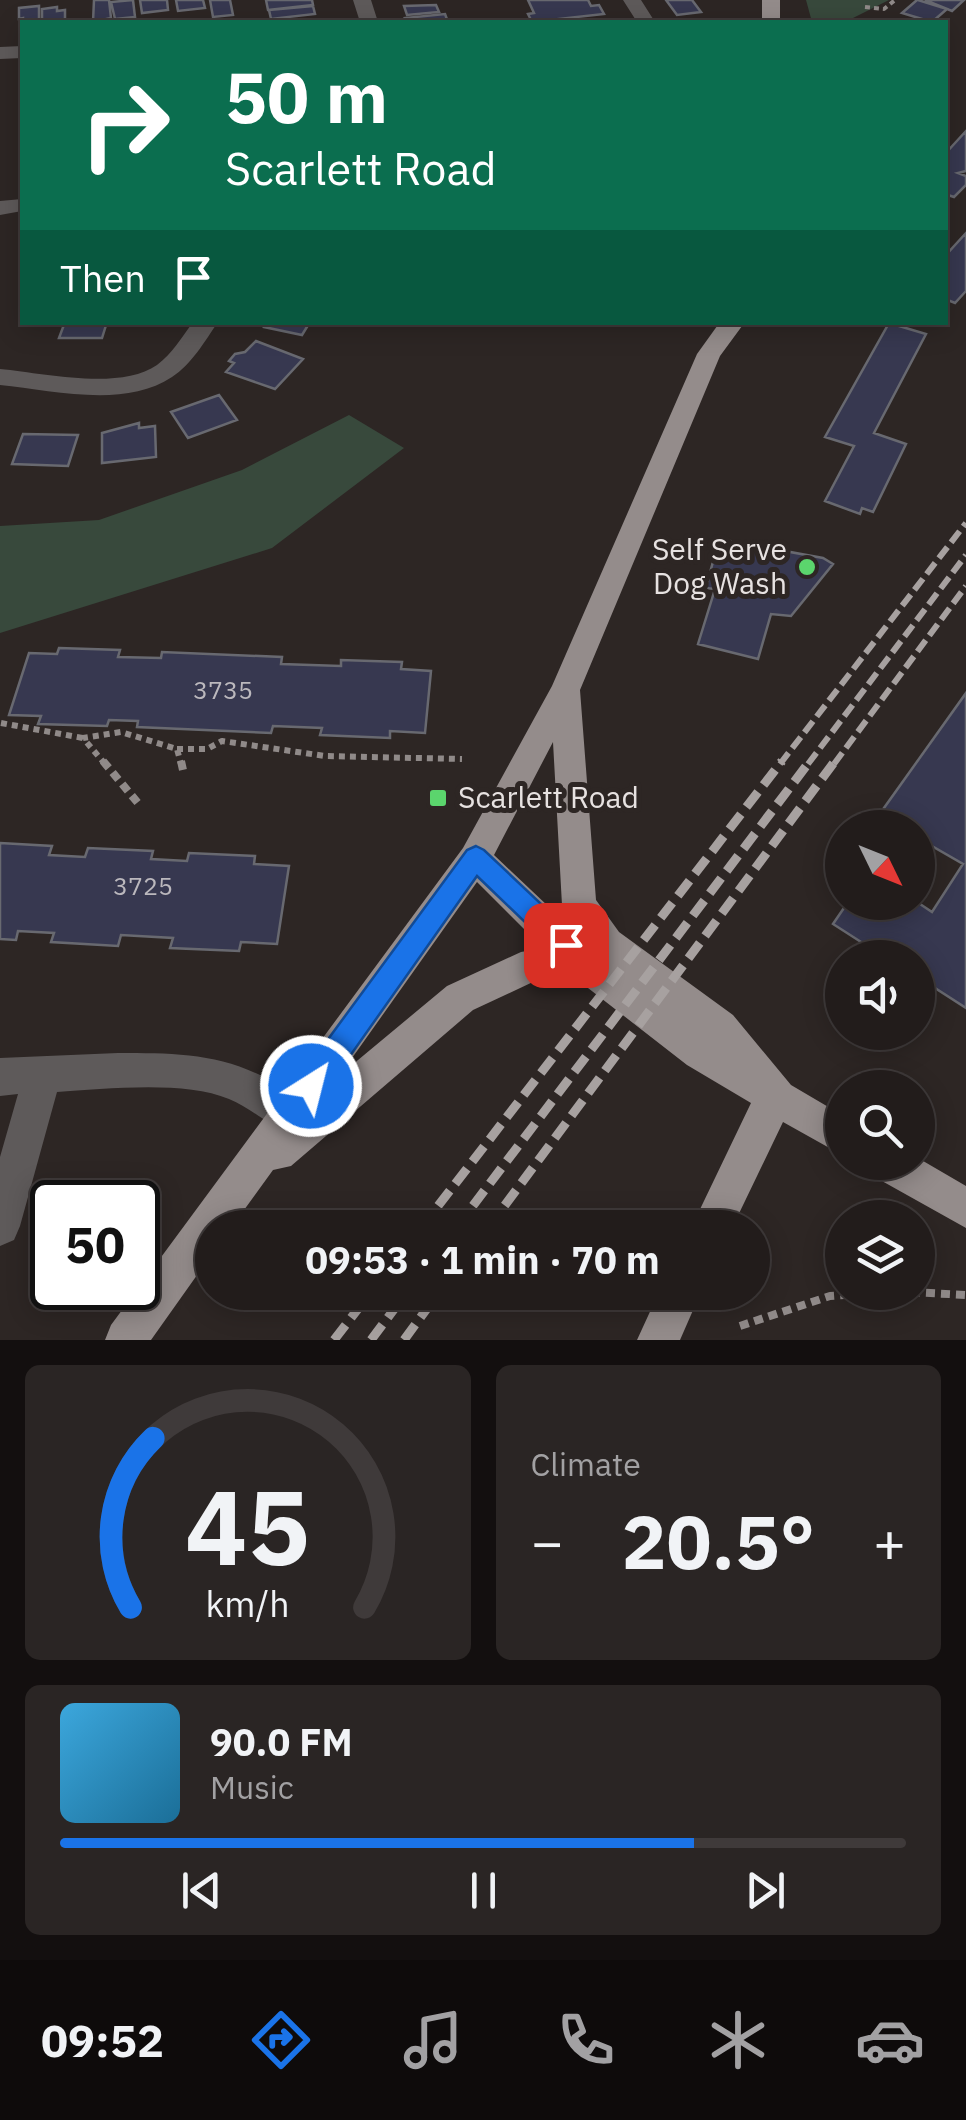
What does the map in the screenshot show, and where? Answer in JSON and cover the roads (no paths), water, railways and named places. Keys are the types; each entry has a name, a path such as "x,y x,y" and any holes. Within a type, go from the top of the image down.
{"main road":[{"path":"708,325 709,354"},
{"path":"126,1340 476,858 566,689 709,354 731,325"},
{"path":"566,689 579,905 607,943 720,1026 777,1097"},
{"path":"476,858 585,965 700,1052 825,1126"},
{"path":"240,1183 460,998 533,964 585,965"},
{"path":"719,1210 752,1138 777,1097"},
{"path":"918,1180 966,1208"},
{"path":"658,1340 672,1310"}],"street":[{"path":"0,377 112,385 137,383 160,374 173,363 204,325"},
{"path":"0,1226 44,1072"},
{"path":"0,1077 44,1072 228,1078 290,1115"}],"railway":[{"path":"780,764 966,523"},
{"path":"808,764 966,555"},
{"path":"834,764 966,586"},
{"path":"435,1210 782,761"},
{"path":"470,1210 810,761"},
{"path":"501,1210 835,761"},
{"path":"334,1340 357,1310"},
{"path":"371,1340 394,1310"},
{"path":"404,1340 426,1310"}],"place":[{"name":"Self Serve Dog Wash","path":"807,567"},
{"name":"Scarlett Road","path":"438,798"}]}
